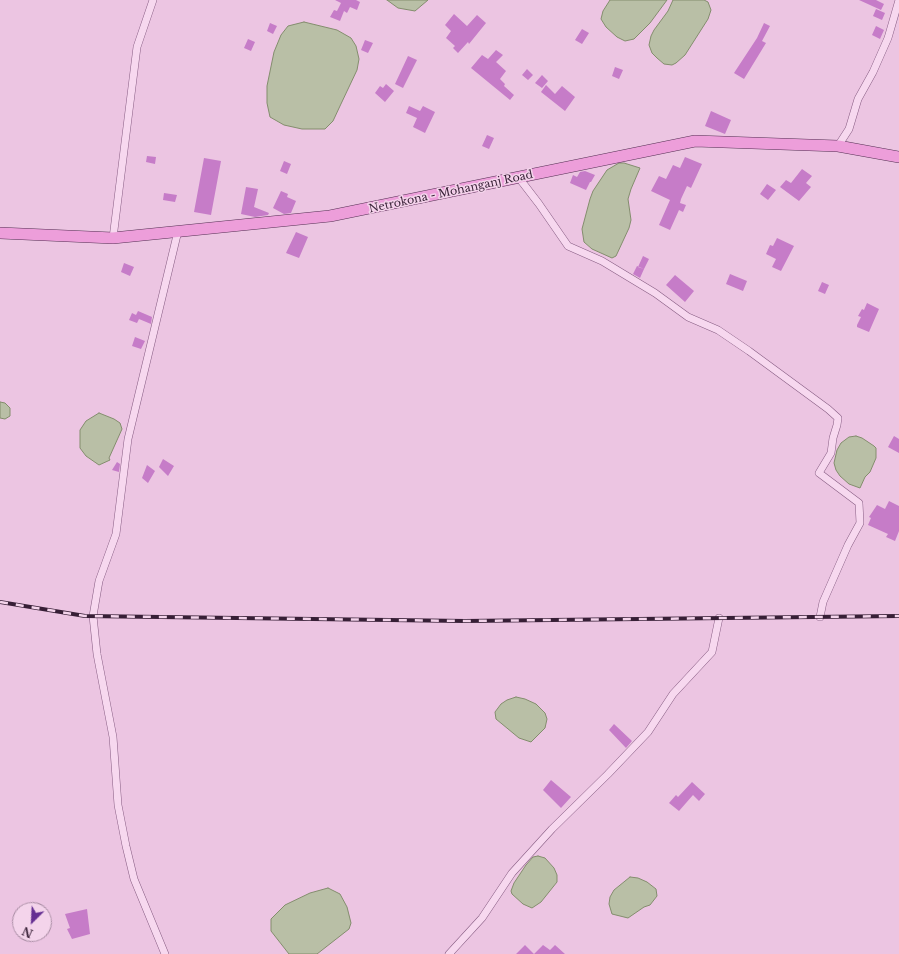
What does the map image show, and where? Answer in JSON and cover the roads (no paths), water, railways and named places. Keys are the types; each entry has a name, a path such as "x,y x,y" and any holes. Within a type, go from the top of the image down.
{"main road":[{"name":"Netrokona - Mohanganj Road","path":"0,233 113,238 330,216 695,141 838,146 899,157"}],"street":[{"path":"113,238 137,47 153,0"},
{"path":"838,146 849,129 858,99 873,72 888,38 899,0"},
{"path":"519,178 568,246 602,261 655,293 688,317 718,330 749,351 838,418 830,453 819,473 859,503 860,523 848,545 823,602 820,617"},
{"path":"165,954 134,879 126,846 118,805 113,737 97,654 93,616 98,581 116,534 128,439 178,231"},
{"path":"448,954 482,918 512,873 552,829 648,732 673,694 712,652 719,618"}],"railway":[{"path":"0,602 85,616 465,621 899,616"}]}
